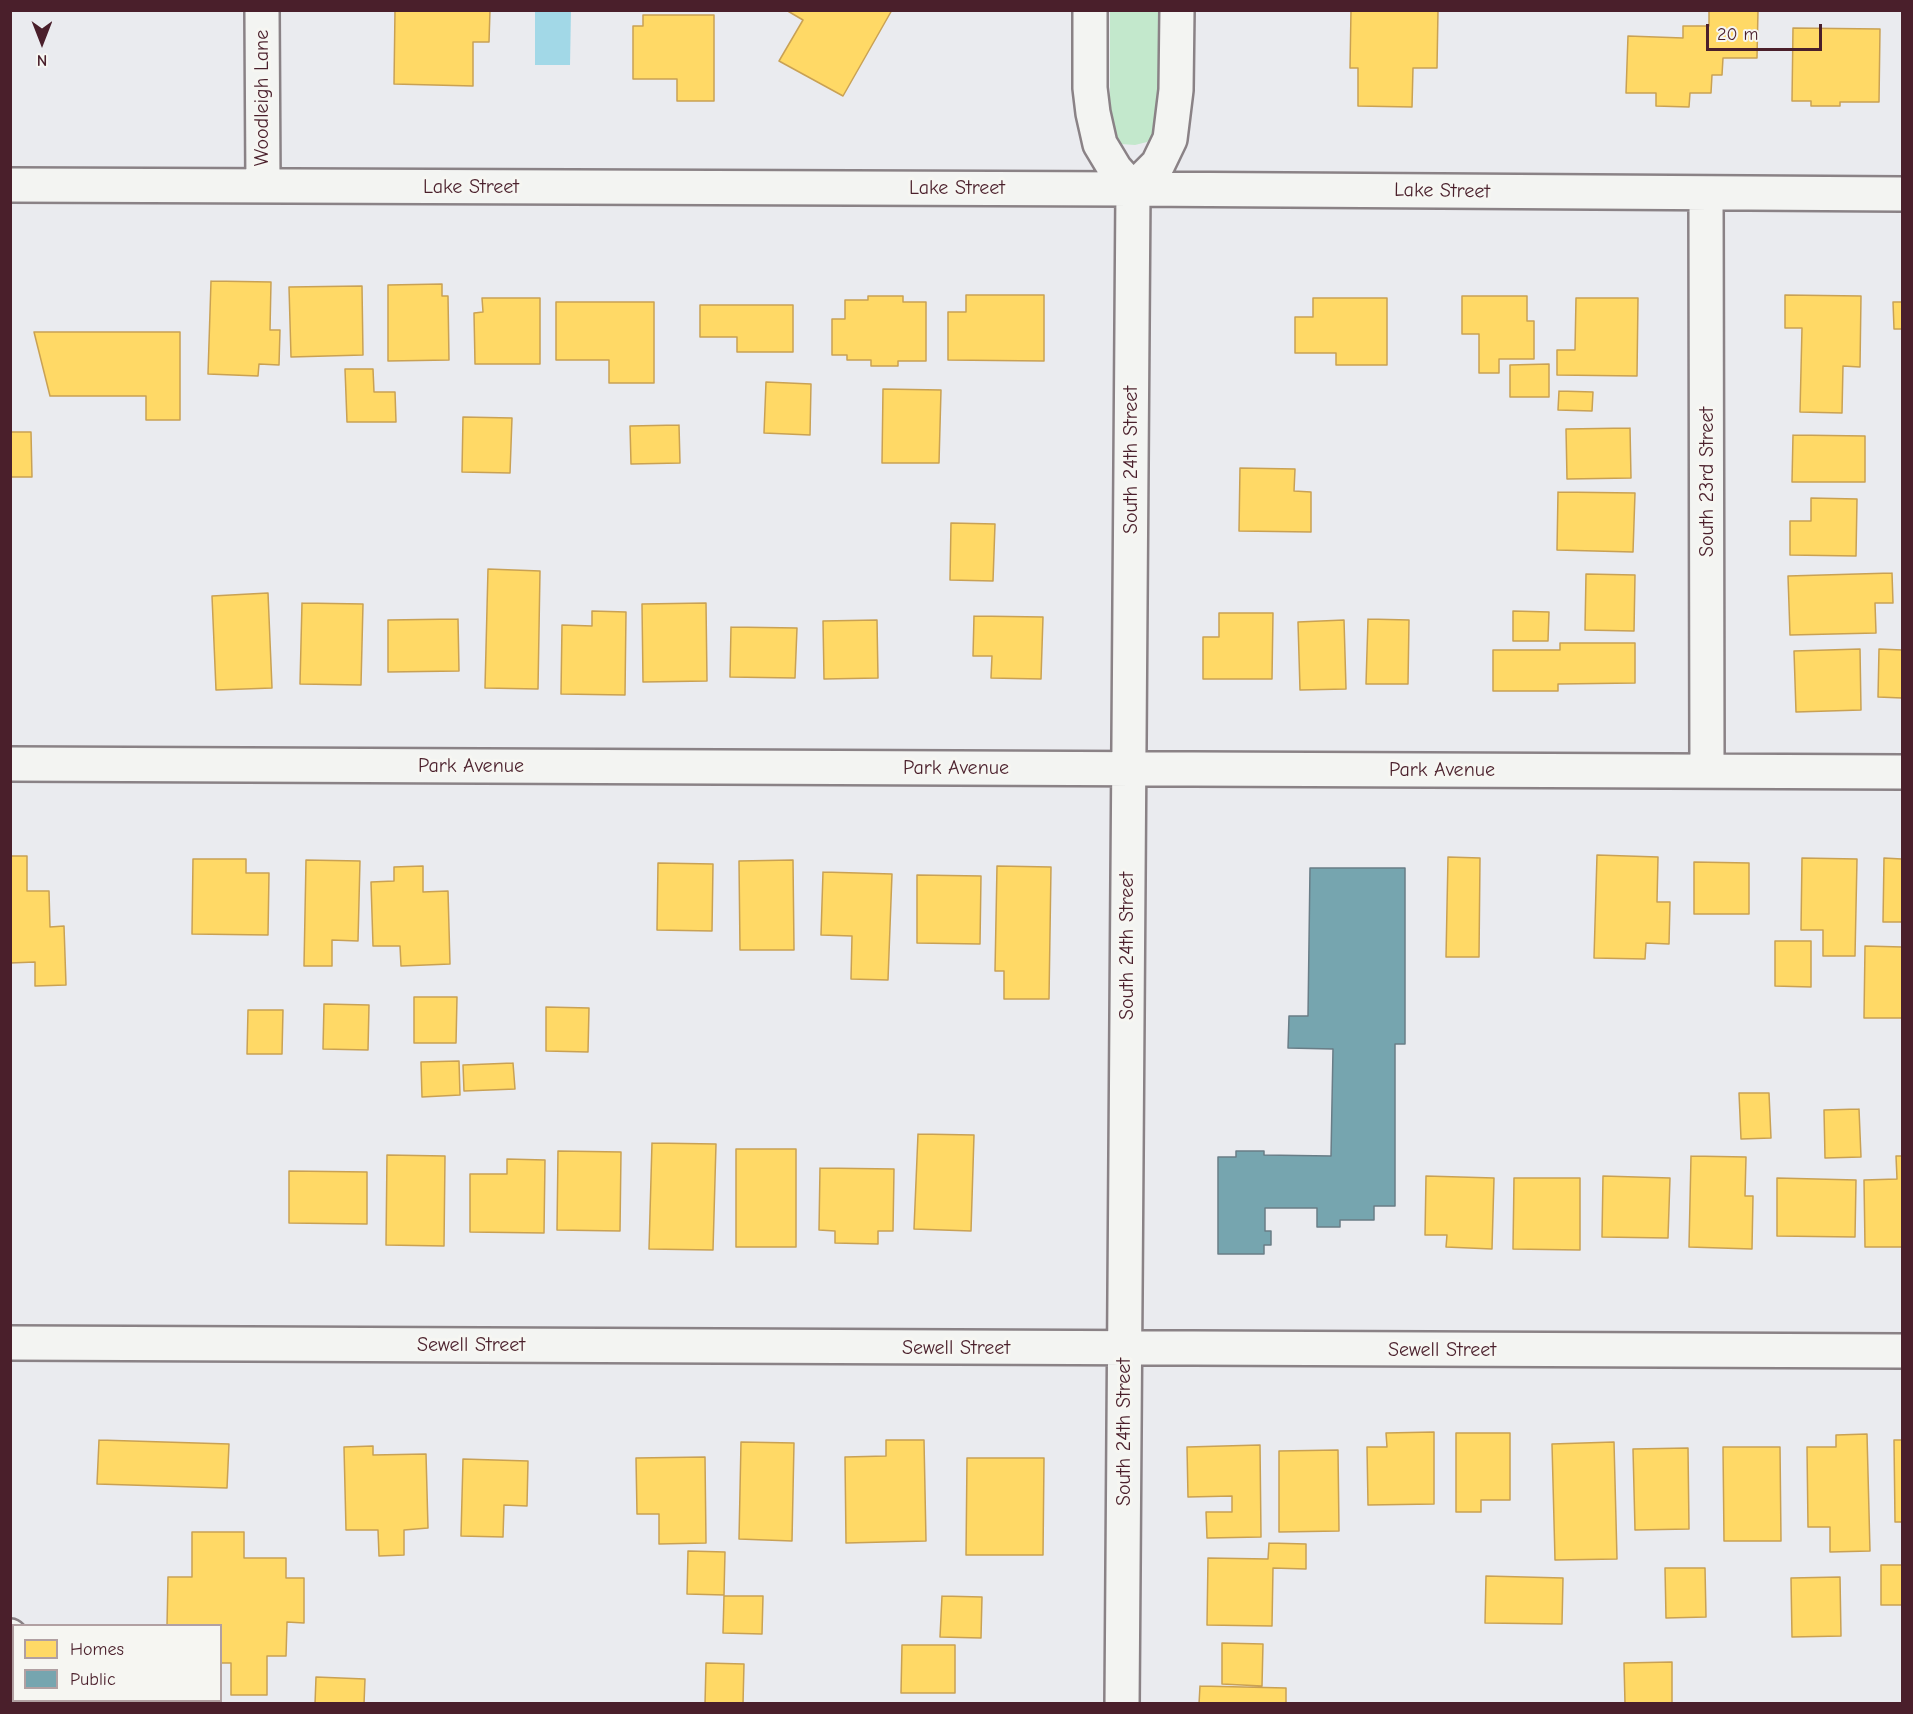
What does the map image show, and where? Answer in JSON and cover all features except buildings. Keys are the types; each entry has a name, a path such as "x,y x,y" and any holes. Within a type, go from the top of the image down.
{"street":[{"name":"Woodleigh Lane","path":"262,10 263,186"},
{"path":"1090,10 1090,88 1100,144 1115,169 1133,189 1158,164 1170,139 1176,90 1177,10"},
{"name":"Lake Street","path":"10,185 1902,194"},
{"name":"South 24th Street","path":"1122,1704 1133,189"},
{"name":"South 23rd Street","path":"1706,194 1707,771"},
{"name":"Park Avenue","path":"10,764 1902,771"},
{"name":"Sewell Street","path":"10,1343 1902,1351"}],"green space":[{"path":"1110,11 1161,11 1160,121 1147,142 1135,145 1121,144 1113,134 1110,118"}],"water":[{"path":"535,11 571,11 570,65 535,65"}]}
